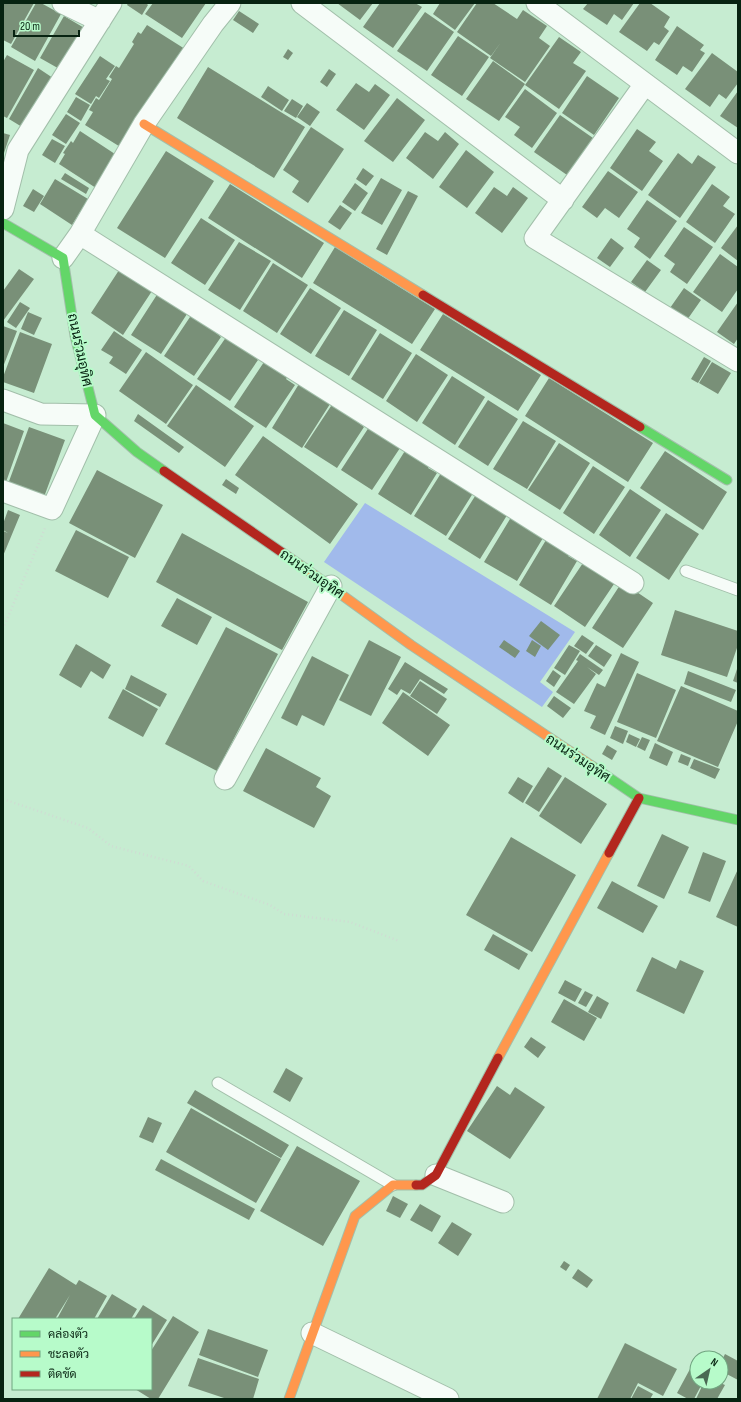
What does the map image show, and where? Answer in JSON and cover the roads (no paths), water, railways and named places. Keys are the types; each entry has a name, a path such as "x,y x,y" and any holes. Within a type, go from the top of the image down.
{"street":[{"path":"63,3 100,21"},
{"path":"3,209 18,150 111,3"},
{"path":"3,223 63,258 80,234 144,124 213,24 230,3"},
{"path":"302,3 562,200"},
{"path":"537,3 738,154"},
{"path":"645,84 535,238 738,361"},
{"path":"144,124 727,480"},
{"path":"80,234 633,583"},
{"name":"ถนนร่วมอุทิศ","path":"63,258 75,336 95,415 137,452 330,586 411,645 639,798 738,820"},
{"path":"3,400 41,414 95,415 52,509 3,490"},
{"path":"225,779 330,586"},
{"path":"289,1399 355,1216 394,1185 422,1185 436,1175 541,977 639,798"},
{"path":"436,1175 504,1202"},
{"path":"312,1333 448,1399"}],"lane":[{"path":"686,571 738,590"},
{"path":"218,1083 394,1185"}],"water":[{"path":"365,503 575,632 540,682 553,692 542,707 324,562"}]}
